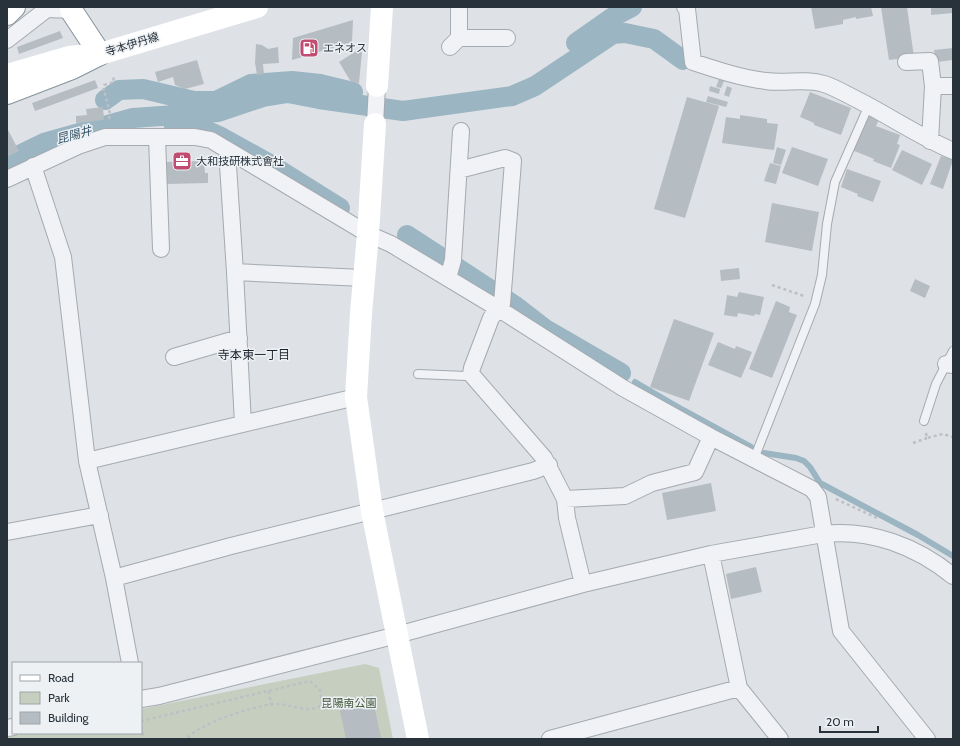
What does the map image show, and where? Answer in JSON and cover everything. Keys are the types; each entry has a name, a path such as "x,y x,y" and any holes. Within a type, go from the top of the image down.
{"main road":[{"path":"7,14 14,7"},
{"name":"寺本伊丹線","path":"7,75 69,56 100,54 257,7"},
{"path":"377,86 382,7"},
{"path":"7,92 72,68 100,54 71,8"},
{"path":"375,124 356,397 372,511 418,739"}],"street":[{"path":"459,7 454,42 507,38"},
{"path":"685,7 687,9 693,62 732,74 767,82 817,82 869,105 930,141 953,151"},
{"path":"7,40 47,10 71,8"},
{"path":"906,62 930,61 933,86 930,141"},
{"path":"375,124 377,86"},
{"path":"933,86 953,86"},
{"path":"450,270 461,131"},
{"path":"7,179 78,146 105,137 203,137 211,140 368,234 450,270 502,303 623,388 711,437 812,489 818,497 823,534 841,631 927,739"},
{"path":"157,137 161,249"},
{"path":"227,150 243,424"},
{"path":"459,170 505,158 513,161 502,303 491,318 471,374 549,465 565,499 567,518 583,584"},
{"path":"33,166 63,257 87,461 114,578 130,662"},
{"path":"235,272 364,278"},
{"path":"174,358 239,338"},
{"path":"87,461 356,397"},
{"path":"565,499 625,496 652,483 695,472 711,437"},
{"path":"114,578 231,546 533,471 549,465"},
{"path":"7,532 100,515"},
{"path":"142,699 167,694 397,635 583,584 711,554 823,534 858,534 881,538 918,553 937,563 953,576"},
{"path":"711,554 739,688 780,739"},
{"path":"550,739 739,688"}],"lane":[{"path":"754,459 816,299 822,275 827,224 835,182 869,105"},
{"path":"924,420 936,384 951,360"},
{"path":"418,374 466,376 471,374"}],"path":[{"path":"108,120 110,114 109,104 105,94 103,93 104,85 114,82 113,76"},
{"path":"772,285 816,299"},
{"path":"924,420 928,438"},
{"path":"913,443 943,434 953,437"},
{"path":"812,489 879,519"},
{"path":"142,721 310,681 320,690 322,705 317,708 301,709 275,704 235,714 214,722 192,733 186,739"},
{"path":"269,691 271,705"}],"green space":[{"name":"昆陽南公園","path":"365,664 379,668 393,739 7,739 7,737 21,734 142,734 142,709"}],"building":[{"path":"811,7 871,7 873,16 856,19 856,17 843,20 843,24 815,29"},
{"path":"881,7 907,7 914,57 889,60"},
{"path":"931,7 953,7 953,13 931,15"},
{"path":"353,20 352,42 292,60 293,38"},
{"path":"60,31 63,38 19,54 17,47"},
{"path":"256,44 262,45 268,49 278,47 279,63 263,64 264,74 257,75 255,63"},
{"path":"953,48 953,60 936,62 934,50"},
{"path":"358,50 362,52 359,83 351,82 339,62"},
{"path":"197,60 204,84 185,89 175,85 173,77 158,82 155,72"},
{"path":"719,79 724,81 721,88 716,87"},
{"path":"95,80 98,88 35,111 32,103"},
{"path":"710,86 720,89 719,94 709,91"},
{"path":"727,86 732,88 729,97 724,95"},
{"path":"810,92 851,108 841,135 814,125 814,123 800,117"},
{"path":"708,96 728,102 726,107 706,102"},
{"path":"687,97 719,106 685,218 654,209"},
{"path":"103,107 104,120 76,123 76,116 87,115 86,109"},
{"path":"866,114 879,119 876,126 900,135 897,144 900,145 891,168 852,150"},
{"path":"740,115 767,119 767,123 778,124 774,150 722,143 726,117 740,119"},
{"path":"7,128 19,151 7,157"},
{"path":"777,147 786,150 781,165 773,163"},
{"path":"792,147 828,159 818,186 782,173"},
{"path":"902,150 932,164 922,185 892,170"},
{"path":"941,156 953,160 943,189 930,184"},
{"path":"204,161 205,173 208,173 208,183 166,184 166,162"},
{"path":"770,163 781,166 776,184 764,181"},
{"path":"847,169 881,181 873,202 857,196 858,194 841,187"},
{"path":"772,203 819,212 812,251 765,242"},
{"path":"739,268 740,279 721,281 720,270"},
{"path":"915,279 930,286 925,298 910,291"},
{"path":"739,292 764,297 760,315 755,314 754,316 738,313 737,317 724,315 727,295 737,297"},
{"path":"776,301 790,307 789,312 797,315 772,378 749,369"},
{"path":"674,319 714,333 689,401 650,387"},
{"path":"718,342 735,349 736,346 752,352 741,378 708,365"},
{"path":"711,483 716,511 667,520 662,493"},
{"path":"756,567 762,592 731,599 726,574"},
{"path":"372,695 381,738 346,739 338,702"}],"waterway":[{"path":"576,43 613,17 632,7"},
{"name":"昆陽井","path":"7,161 44,143 133,118 218,112 263,97 288,93 403,111 512,96 535,86 613,34 625,33 654,39 683,60"},
{"path":"105,100 119,90 143,89 194,101 216,101 251,84 292,81 320,84 353,92"},
{"path":"173,123 187,122 221,137 268,163 340,208"},
{"path":"407,235 514,305 545,329 621,373"},
{"path":"635,382 751,447"},
{"path":"764,453 796,458 804,461 810,467 820,483 918,535 953,556"}],"place":[{"name":"エネオス","path":"309,48"},
{"name":"大和技研株式會社","path":"182,161"}],"district":[{"name":"寺本東一丁目","path":"254,355"}]}
